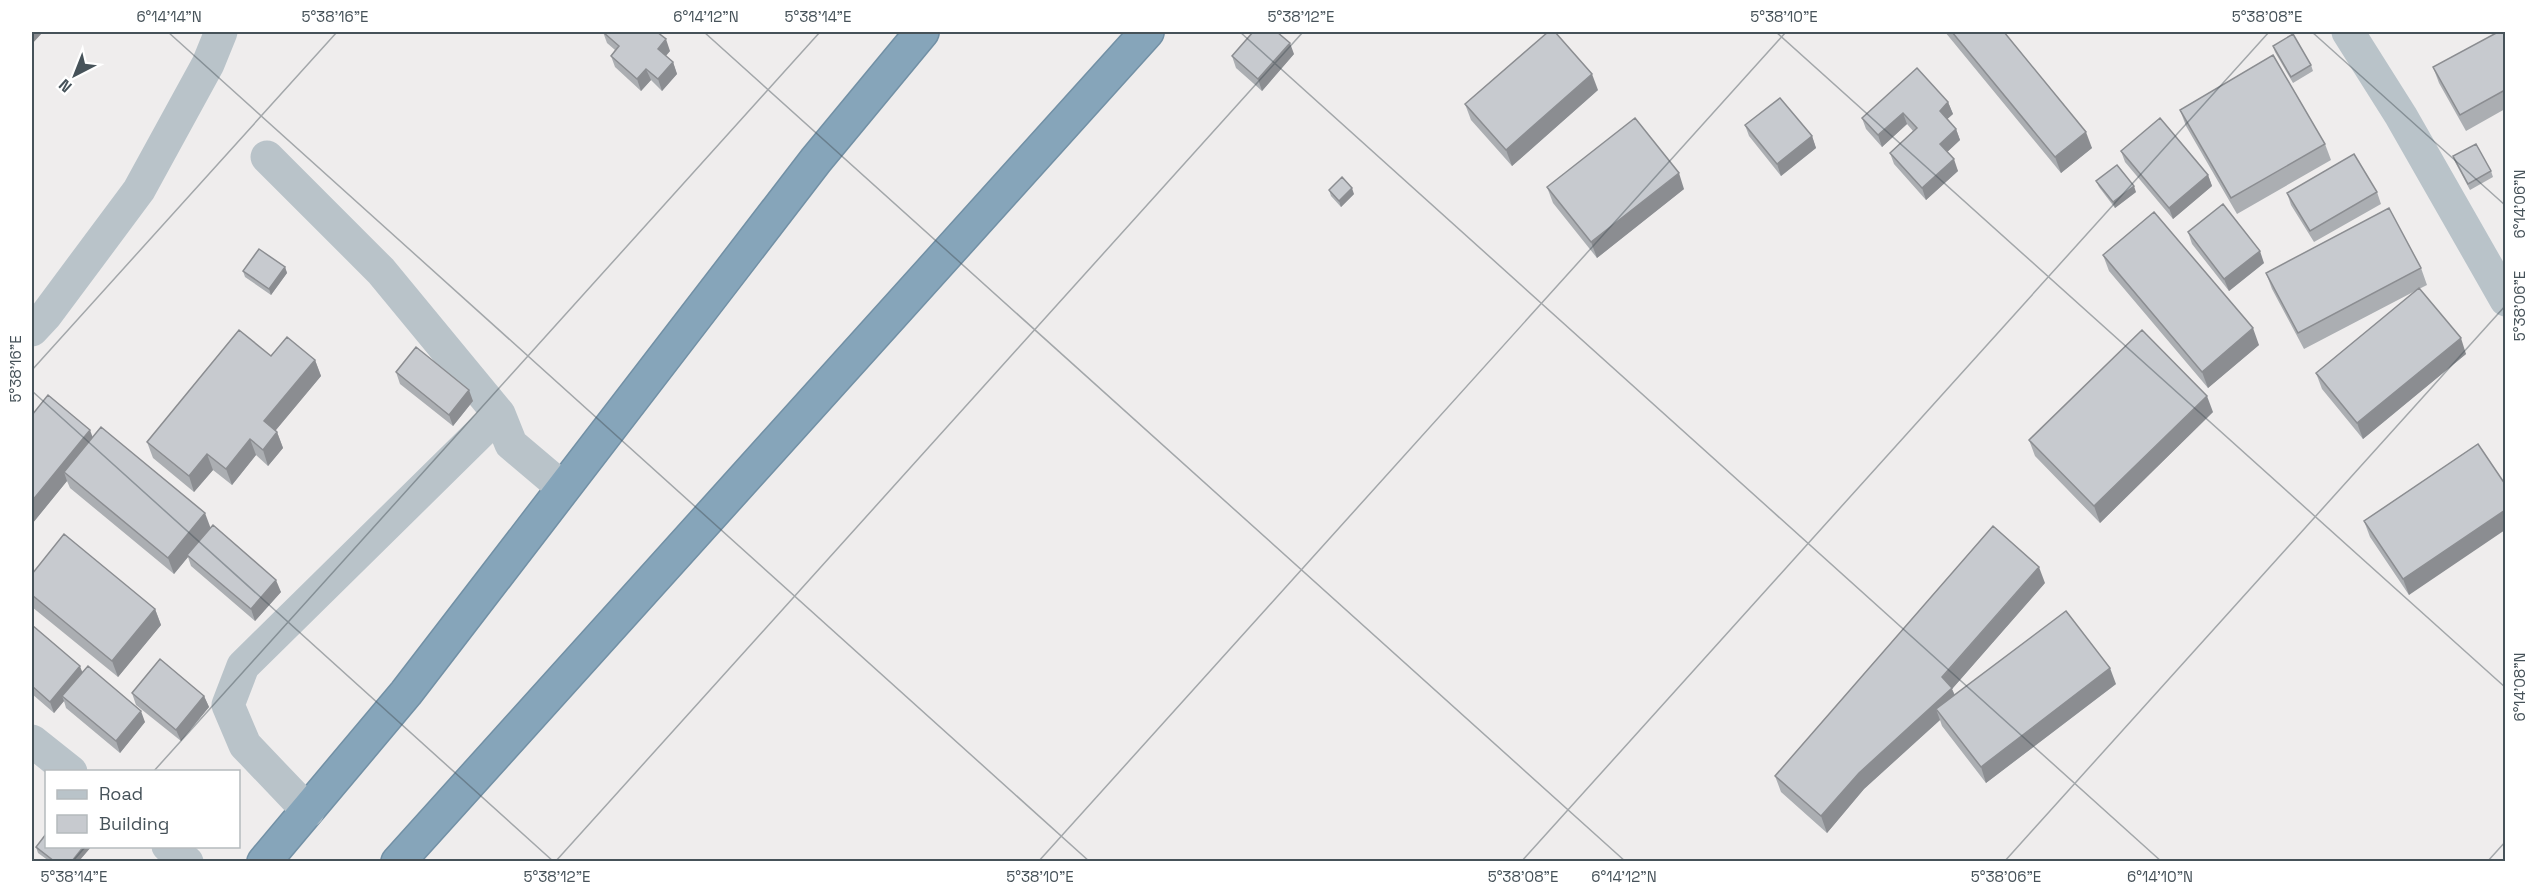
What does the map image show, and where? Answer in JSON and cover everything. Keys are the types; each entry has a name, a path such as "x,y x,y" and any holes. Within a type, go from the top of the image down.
{"highway":[{"path":"264,861 406,693 816,160 922,32"},
{"path":"398,861 1147,32"}],"street":[{"path":"36,316 139,190 208,64 221,32"},
{"path":"2348,32 2401,116 2505,300"},
{"path":"267,157 381,271 500,414 511,444 563,488"},
{"path":"308,811 245,745 228,705 243,666 500,414"},
{"path":"32,741 70,770"},
{"path":"171,848 187,861"}],"building":[{"path":"603,32 657,32 666,39 658,49 673,62 658,79 646,69 637,79 611,56 619,46"},
{"path":"1253,32 1277,32 1290,43 1258,79 1232,56"},
{"path":"1548,32 1555,32 1592,74 1506,150 1465,104"},
{"path":"1952,32 2004,32 2086,132 2055,157"},
{"path":"2498,32 2505,32 2505,90 2460,115 2433,67"},
{"path":"2293,34 2311,65 2291,77 2273,46"},
{"path":"2273,55 2325,144 2231,198 2180,110"},
{"path":"1917,68 1948,102 1940,111 1956,129 1940,144 1954,159 1922,188 1890,153 1917,128 1903,113 1878,135 1862,118"},
{"path":"1780,98 1812,136 1777,164 1745,125"},
{"path":"1635,118 1679,173 1591,242 1547,187"},
{"path":"2160,118 2208,175 2169,208 2121,151"},
{"path":"2476,144 2491,171 2468,184 2453,156"},
{"path":"2354,154 2377,192 2310,231 2287,193"},
{"path":"2117,165 2134,186 2113,202 2096,181"},
{"path":"1342,177 1352,188 1339,201 1329,190"},
{"path":"2223,204 2260,251 2224,279 2188,232"},
{"path":"2389,208 2421,268 2298,333 2266,273"},
{"path":"2154,212 2253,328 2202,372 2103,255"},
{"path":"259,249 285,267 269,289 243,271"},
{"path":"2419,288 2461,338 2357,423 2316,373"},
{"path":"239,330 271,356 287,337 315,360 264,421 277,432 263,450 250,439 226,469 207,454 189,476 147,442"},
{"path":"2142,330 2207,396 2094,506 2029,440"},
{"path":"416,347 469,390 449,415 396,372"},
{"path":"48,395 90,430 32,501 32,415"},
{"path":"101,427 205,513 168,558 64,472"},
{"path":"2478,444 2505,484 2505,510 2403,579 2364,521"},
{"path":"213,525 276,580 251,609 187,555"},
{"path":"1993,526 2039,567 1942,677 1952,688 1859,773 1821,816 1775,776"},
{"path":"64,534 155,609 112,661 32,595 32,574"},
{"path":"2066,611 2110,668 1981,767 1936,709"},
{"path":"32,625 80,666 50,702 32,686"},
{"path":"160,659 204,696 176,730 132,693"},
{"path":"88,666 141,711 116,741 62,696"},
{"path":"45,835 45,848 82,848 72,861 54,861 36,847"}]}
